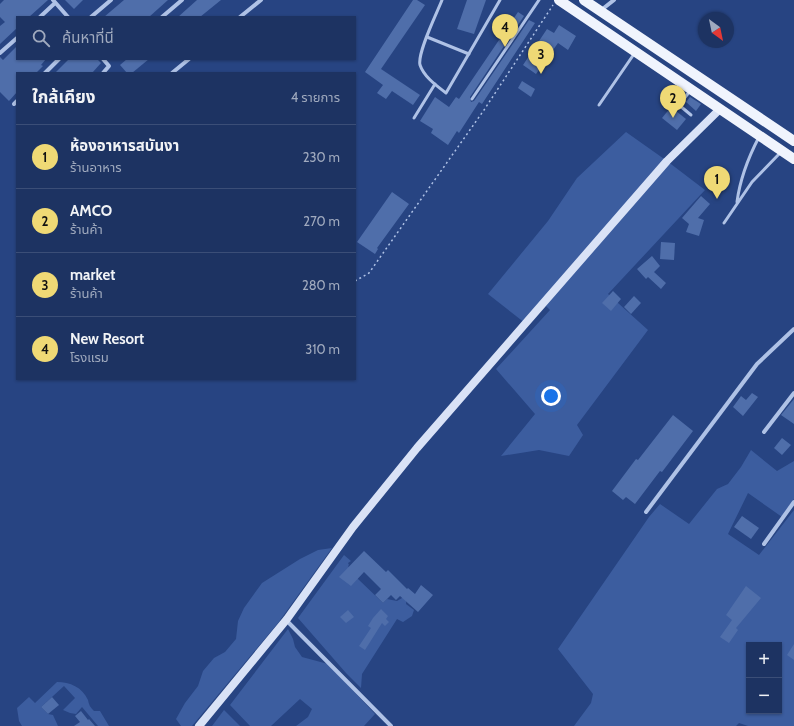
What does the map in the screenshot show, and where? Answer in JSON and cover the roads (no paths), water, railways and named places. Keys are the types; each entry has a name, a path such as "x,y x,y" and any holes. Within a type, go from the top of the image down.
{"main road":[{"path":"557,0 794,159"},
{"path":"584,0 794,141"}],"street":[{"path":"92,16 111,0"},
{"path":"163,16 182,0"},
{"path":"241,16 261,0"},
{"path":"600,11 614,0"},
{"path":"41,16 54,1 67,16"},
{"path":"0,54 16,39"},
{"path":"46,72 58,60"},
{"path":"104,60 109,66 104,72"},
{"path":"173,72 188,60"},
{"path":"199,726 286,620 353,527 417,448 667,161 720,109"},
{"path":"646,512 757,364 794,329"},
{"path":"764,432 794,392"},
{"path":"764,544 794,502"},
{"path":"286,620 391,726"}],"lane":[{"path":"442,0 420,56 420,65 435,84 446,93 500,0"},
{"path":"472,99 539,0"},
{"path":"427,37 469,54"},
{"path":"599,105 635,53"},
{"path":"414,118 435,84"},
{"path":"691,115 679,105 692,90"},
{"path":"737,204 743,175 749,157 760,136"},
{"path":"724,223 752,182 783,151"}],"place":[{"name":"New Resort","path":"505,47"},
{"name":"market","path":"541,74"},
{"name":"AMCO","path":"673,118"},
{"name":"ห้องอาหารสบันงา","path":"717,199"}]}
